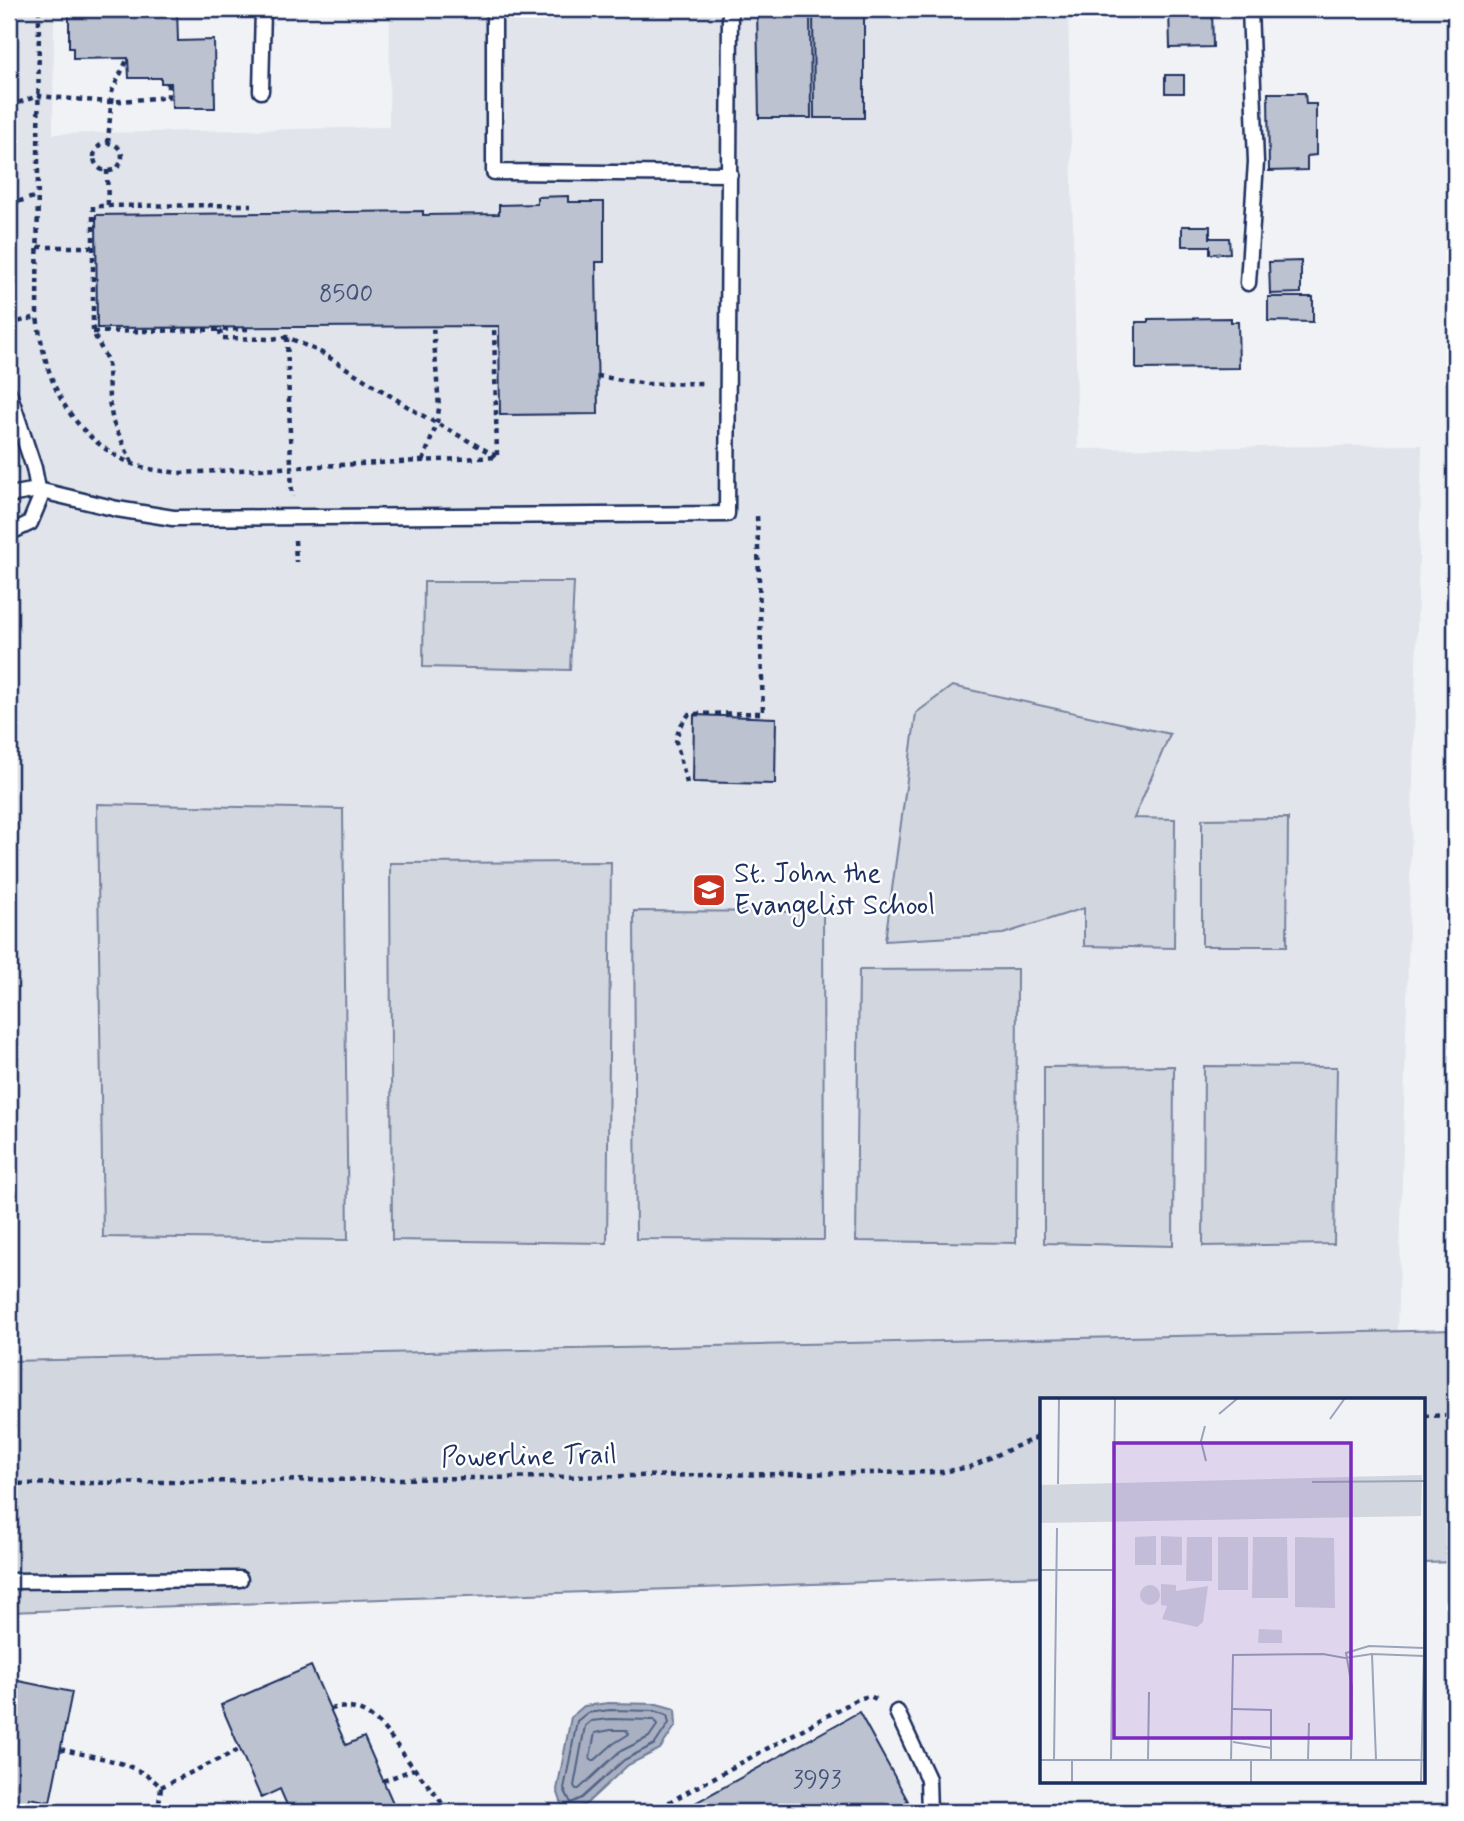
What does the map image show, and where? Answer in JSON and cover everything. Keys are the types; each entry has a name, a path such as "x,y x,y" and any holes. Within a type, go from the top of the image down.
{"lane":[{"path":"261,91 263,9"},
{"path":"494,9 494,172 730,174"},
{"path":"9,495 38,490 117,509 173,518 727,514 730,9"},
{"path":"1248,283 1256,162 1250,9"},
{"path":"9,393 34,468 40,499 30,523 9,533"},
{"path":"9,1581 240,1579"},
{"path":"897,1712 928,1779 929,1812"}],"path":[{"path":"39,9 37,317 42,350 52,383 71,417 108,450 132,463 144,468 178,473 497,457"},
{"path":"108,143 111,91 128,58"},
{"path":"9,106 38,96 109,102 168,97 168,83"},
{"path":"108,143 120,150 122,159 118,167 107,170 101,169 94,158 100,145 108,143"},
{"path":"107,170 108,206"},
{"path":"9,204 38,196"},
{"path":"132,463 113,422 109,401 108,362 93,332 93,206 252,205"},
{"path":"38,247 93,247"},
{"path":"9,324 37,317"},
{"path":"423,461 437,423 439,408 433,326"},
{"path":"494,326 497,457"},
{"path":"93,332 252,329"},
{"path":"220,330 221,338 287,337 322,353 497,457"},
{"path":"287,337 291,467"},
{"path":"597,376 647,384 728,383"},
{"path":"687,783 676,742 679,728 689,714 764,713 757,514"},
{"path":"1426,1416 1455,1415"},
{"name":"Powerline Trail","path":"9,1484 942,1472 970,1467 1040,1436"},
{"path":"651,1812 858,1699 869,1696 877,1698 897,1712"},
{"path":"330,1709 345,1706 360,1710 378,1721 414,1769 428,1782 447,1812"},
{"path":"60,1749 136,1767 161,1787"},
{"path":"161,1787 240,1749"},
{"path":"383,1781 414,1769"},
{"path":"158,1812 161,1787"}],"shaded area":[{"name":"St. John the Evangelist School","path":"9,9 54,9 53,134 389,127 390,9 1068,9 1078,449 1422,445 1398,1331 9,1361"},
{"path":"424,582 574,582 570,670 423,667"},
{"path":"952,686 1170,734 1134,818 1175,819 1174,948 1084,946 1084,908 1003,934 885,941 916,713"},
{"path":"97,804 343,809 348,1240 103,1237"},
{"path":"1288,818 1287,946 1202,946 1202,819"},
{"path":"611,862 607,1243 392,1240 390,863"},
{"path":"634,911 823,912 824,1240 636,1239"},
{"path":"1017,969 1016,1243 856,1241 859,970"},
{"path":"1174,1066 1173,1246 1044,1243 1044,1067"},
{"path":"1204,1066 1337,1067 1334,1244 1203,1246"},
{"path":"1455,1330 1455,1562 1426,1563 1426,1398 1040,1398 1040,1576 9,1612 9,1361"}],"water":[{"path":"609,1703 657,1704 675,1709 676,1725 660,1749 628,1765 586,1804 571,1812 563,1807 557,1790 571,1717 584,1706"}],"building":[{"path":"69,9 177,9 178,41 214,40 215,108 172,108 171,83 161,83 161,78 129,78 128,58 73,59 73,48 69,48"},
{"path":"757,9 810,9 811,118 759,118"},
{"path":"813,9 864,9 864,118 814,118"},
{"path":"1169,9 1212,9 1213,47 1170,48"},
{"path":"1165,75 1184,75 1184,93 1165,93"},
{"path":"1268,93 1305,93 1306,104 1316,104 1316,155 1307,156 1307,170 1269,171"},
{"path":"568,196 568,202 604,202 604,262 596,262 598,414 500,415 499,326 97,328 96,215 423,211 423,215 499,214 499,205 537,204 537,197"},
{"path":"1182,226 1210,226 1210,238 1229,238 1230,253 1210,254 1210,246 1182,246"},
{"path":"1301,261 1301,293 1270,294 1269,262"},
{"path":"1268,297 1313,297 1313,322 1268,321"},
{"path":"1231,318 1231,322 1238,322 1239,368 1136,369 1136,322 1148,322 1148,319"},
{"path":"694,715 776,718 775,784 693,782"},
{"path":"311,1666 346,1745 364,1737 397,1812 290,1812 280,1789 261,1798 221,1705"},
{"path":"9,1679 72,1692 50,1802 29,1798 26,1812 9,1812"},
{"path":"859,1712 908,1801 887,1812 679,1812"}],"place":[{"name":"St. John the Evangelist School","path":"709,890"}]}
